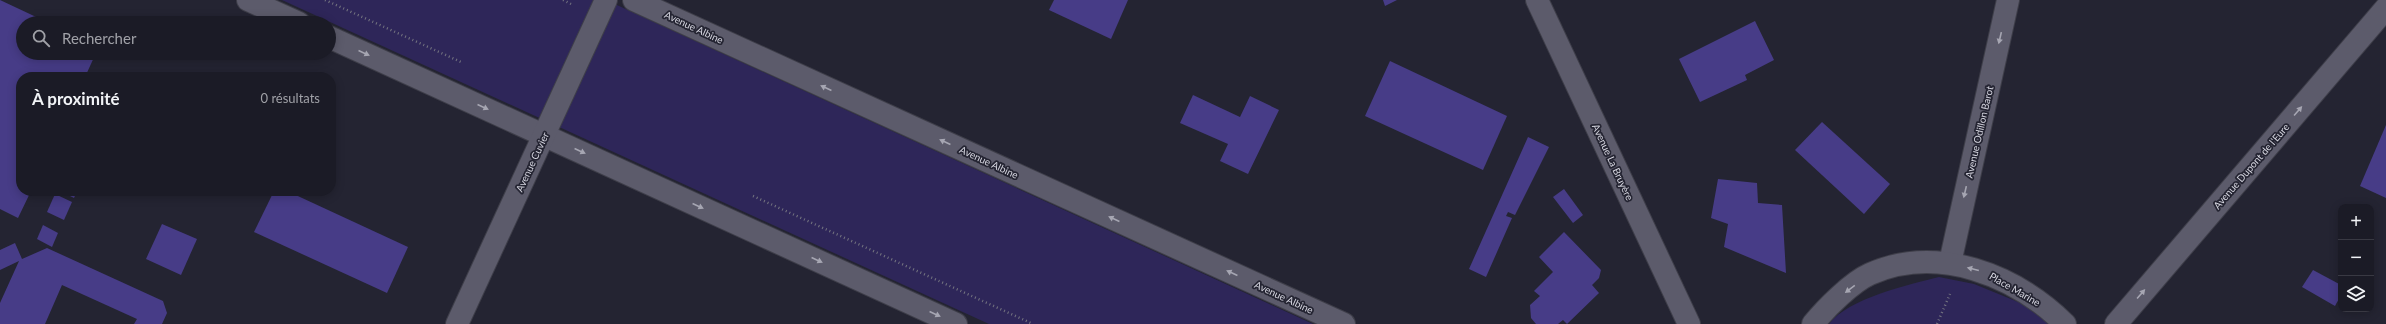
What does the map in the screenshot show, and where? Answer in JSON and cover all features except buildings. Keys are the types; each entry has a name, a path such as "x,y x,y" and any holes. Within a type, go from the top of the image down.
{"street":[{"path":"248,0 283,16"},
{"name":"Avenue Cuvier","path":"456,324 545,135 606,0"},
{"name":"Avenue Albine","path":"634,0 1344,324"},
{"name":"Avenue La Bruyère","path":"1537,0 1689,324"},
{"name":"Avenue Odillon Barot","path":"1950,263 2008,0"},
{"name":"Avenue Dupont de l'Eure","path":"2116,324 2386,8"},
{"path":"336,40 956,324"},
{"name":"Place Marine","path":"1813,324 1828,306 1869,274 1915,262 1950,263 1993,274 2051,310 2065,324"}],"path":[{"path":"325,0 466,65"},
{"path":"752,196 1033,324"}],"shaded area":[{"path":"282,0 606,0 1313,324 989,324 336,25 336,16 317,16"},
{"path":"1939,277 1974,284 2023,304 2049,324 1829,324 1838,315 1864,300"}]}
